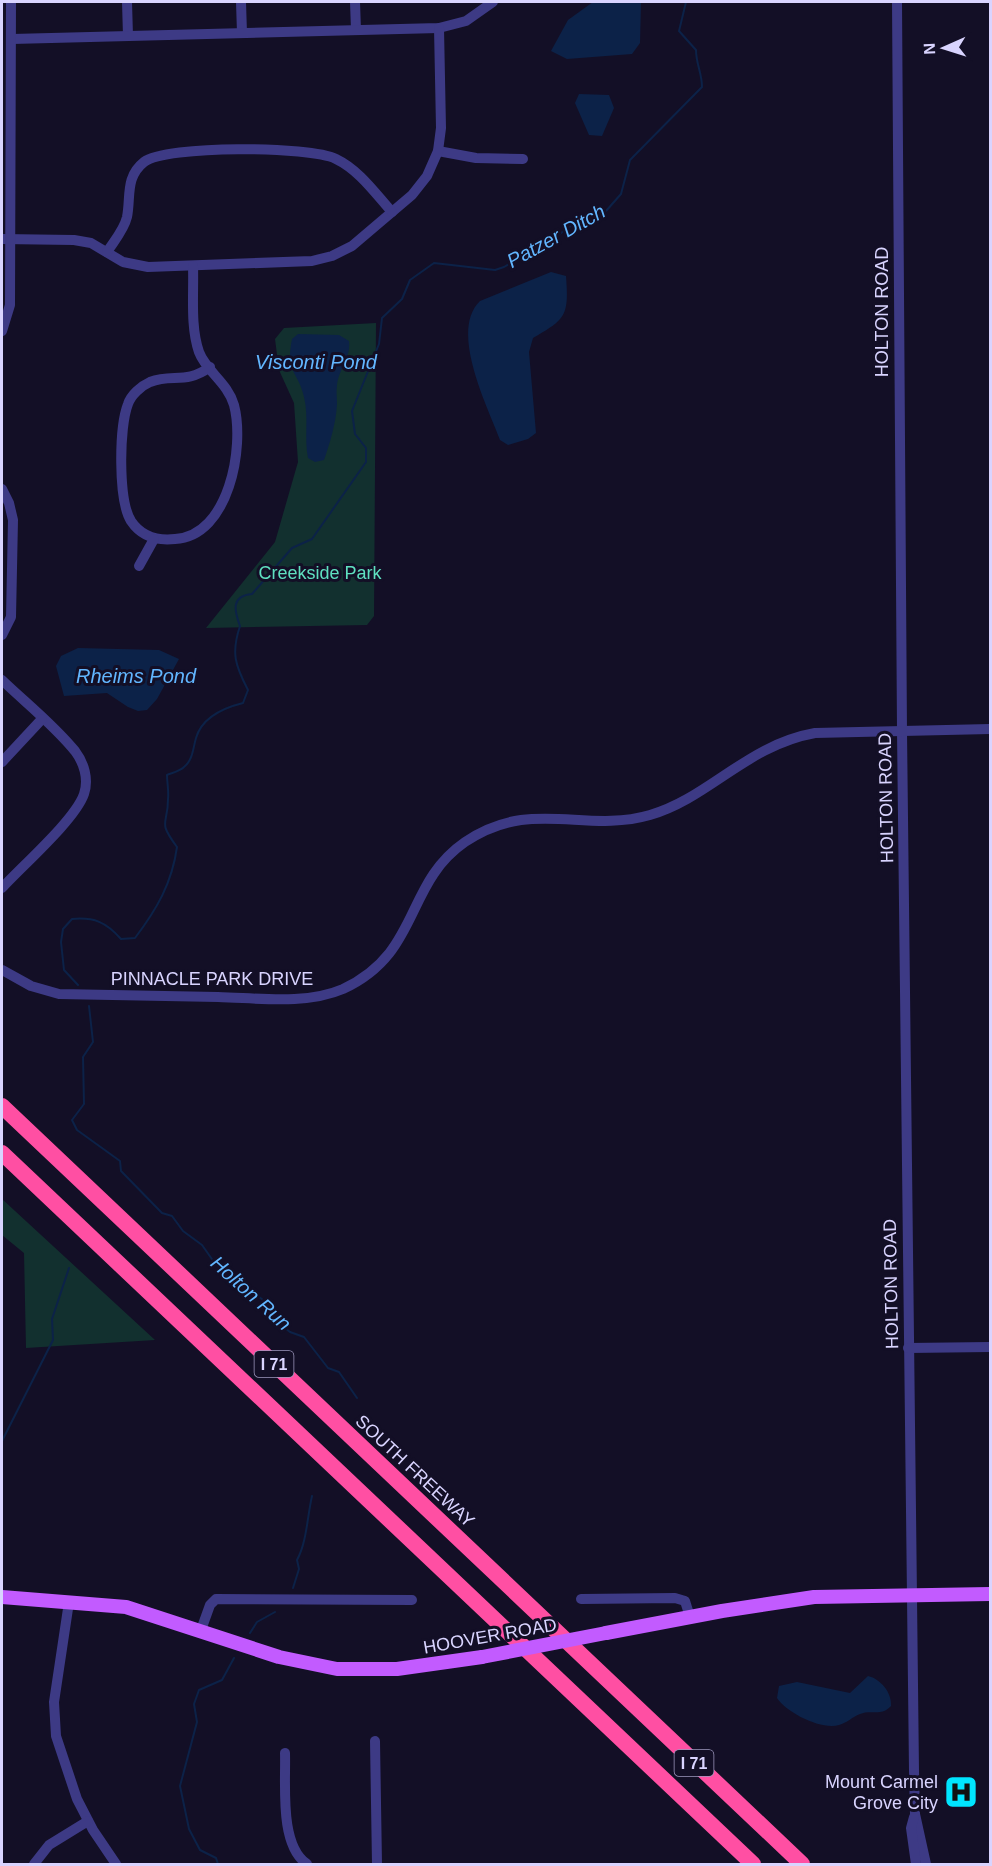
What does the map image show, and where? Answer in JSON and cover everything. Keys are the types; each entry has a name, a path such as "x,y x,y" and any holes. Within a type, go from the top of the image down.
{"highway":[{"name":"SOUTH FREEWAY","path":"2,1106 802,1864"},
{"name":"I 71","path":"2,1153 753,1864"}],"main road":[{"name":"HOOVER ROAD","path":"2,1597 126,1607 279,1657 345,1670 397,1670 482,1657 690,1617 814,1598 990,1594"}],"street":[{"path":"2,331 10,305 6,239 11,2"},
{"path":"127,2 128,36"},
{"path":"241,2 242,33"},
{"path":"355,2 356,30"},
{"path":"12,39 439,28 466,21 493,2"},
{"name":"HOLTON ROAD","path":"897,2 908,1348 915,1814"},
{"path":"6,239 74,240 91,243 123,262 148,267 322,260 352,246 412,195 427,176 438,151 441,128 439,28"},
{"path":"106,252 127,217 128,194 133,176 144,162 169,153 289,149 327,155 345,164 361,177 392,212"},
{"path":"438,151 476,158 523,159"},
{"path":"194,266 196,339 200,355 210,367 225,385 234,404 236,420 232,480 213,520 200,532 176,539 154,539 136,528 124,504 124,418 128,402 138,389 150,382 181,380 198,375 210,367"},
{"path":"2,489 9,503 13,520 11,616 2,634"},
{"path":"139,566 154,539"},
{"path":"2,680 80,758 85,769 84,794 75,811 2,888"},
{"path":"2,762 42,719"},
{"name":"PINNACLE PARK DRIVE","path":"2,970 32,986 59,994 285,999 326,995 344,988 381,965 403,936 429,880 439,865 453,852 480,834 507,822 529,818 618,819 649,815 676,804 783,740 815,733 990,729"},
{"path":"908,1348 990,1347"},
{"path":"580,1599 675,1598 685,1601 690,1617"},
{"path":"201,1630 210,1605 216,1599 412,1600"},
{"path":"69,1602 53,1714 60,1756 88,1821 116,1864"},
{"path":"375,1740 377,1864"},
{"path":"285,1753 289,1840 296,1854 307,1864"},
{"path":"915,1814 911,1828 916,1864"},
{"path":"915,1814 926,1864"},
{"path":"34,1864 49,1845 88,1821"}],"green space":[{"name":"Creekside Park","path":"376,323 374,616 367,625 206,628 275,542 298,462 294,403 279,370 275,339 284,328"},
{"path":"2,1199 155,1340 26,1348 24,1253 2,1235"}],"water":[{"path":"593,2 641,2 640,43 632,54 567,59 551,51 568,20"},
{"path":"579,94 609,95 614,108 602,136 589,135 575,103"},
{"path":"551,272 566,276 567,300 566,308 559,321 533,338 529,352 536,433 528,439 508,445 500,440 473,369 468,330 471,314 480,301"},
{"name":"Visconti Pond","path":"298,334 339,335 349,341 347,358 337,385 334,426 324,460 315,462 308,458 305,405 290,359 292,339"},
{"name":"Rheims Pond","path":"78,648 159,650 179,659 157,699 147,710 138,711 107,693 64,696 56,666 61,656"},
{"path":"868,1676 885,1687 890,1696 891,1706 880,1712 860,1714 839,1725 814,1723 788,1709 777,1698 779,1686 797,1682 850,1693"}],"waterway":[{"name":"Patzer Ditch","path":"78,985 64,970 61,942 63,929 72,919 87,919 105,925 121,939 135,938 162,895 175,860 177,847 165,827 168,808 167,775 180,770 187,764 199,731 208,719 214,714 243,703 248,690 240,673 235,652 240,626 236,615 237,601 245,595 252,594 292,548 312,539 366,462 366,448 355,434 352,411 379,344 382,318 402,299 410,280 434,263 495,270 554,238 575,223 606,211 621,194 630,160 702,87 696,50 679,31 686,2"},
{"name":"Holton Run","path":"89,1006 93,1042 83,1057 84,1104 72,1120 77,1130 120,1161 121,1171 162,1213 172,1216 183,1231 202,1245 214,1262 263,1300 281,1325 290,1332 304,1337 328,1368 339,1372 357,1398"},
{"name":"Patzer Ditch","path":"2,1441 53,1340 52,1319 69,1268"},
{"name":"Holton Run","path":"293,1588 299,1569 297,1560 305,1537 312,1496"},
{"name":"Holton Run","path":"250,1633 257,1622 275,1612"},
{"name":"Holton Run","path":"218,1864 216,1858 200,1850 189,1829 180,1786 197,1722 194,1704 199,1690 222,1680 234,1658"}],"place":[{"name":"Mount Carmel Grove City","path":"961,1792"}]}
